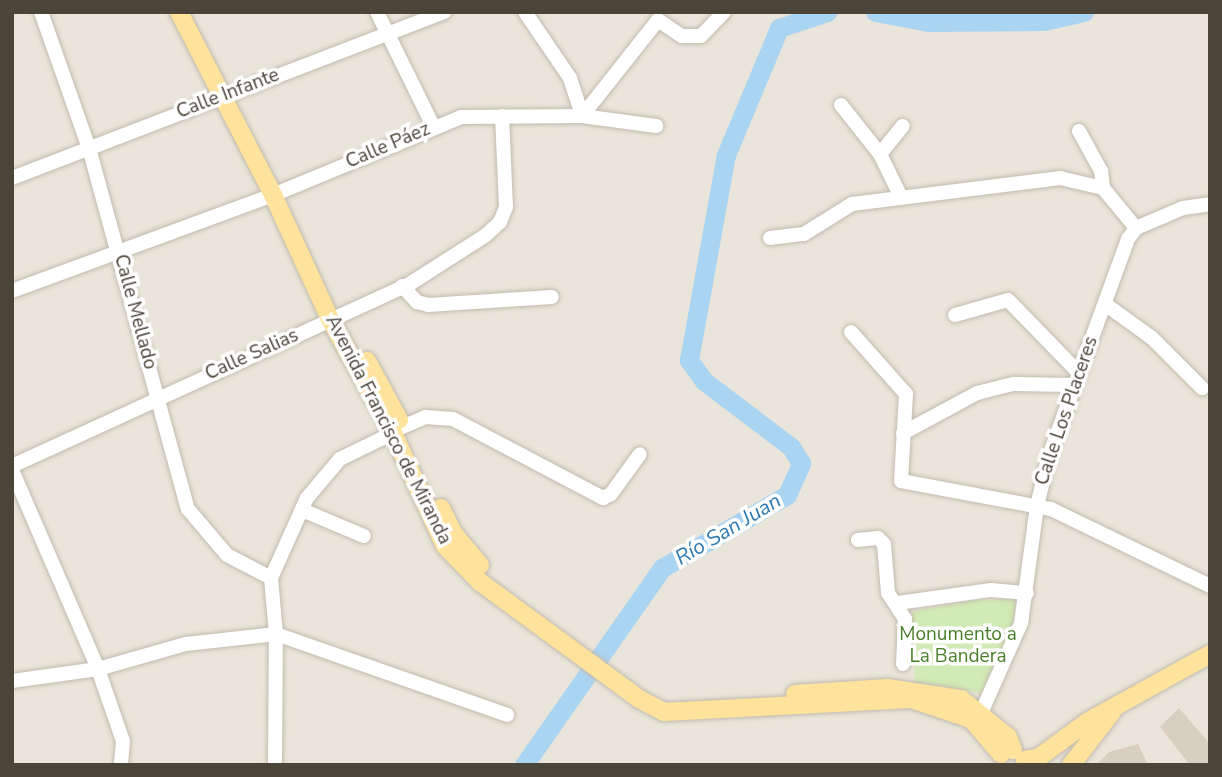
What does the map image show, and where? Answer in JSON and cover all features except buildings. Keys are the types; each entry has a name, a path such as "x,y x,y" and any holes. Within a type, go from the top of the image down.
{"main road":[{"name":"Avenida Francisco de Miranda","path":"179,12 227,94 278,193 335,317 398,430 445,546 481,582 556,632 664,712 911,699 971,719 1012,759"},
{"name":"Avenida Francisco de Miranda","path":"191,12 227,94"},
{"path":"1012,759 1038,758 1117,705 1210,654"},
{"name":"Avenida Francisco de Miranda","path":"641,696 665,700 887,688 961,699 1008,737 1012,759"},
{"path":"1071,765 1117,705"}],"street":[{"name":"Calle Mellado","path":"41,12 89,148 188,509 227,555 271,578"},
{"path":"377,12 433,126"},
{"name":"Calle Infante","path":"12,178 444,12"},
{"path":"525,12 570,78 582,116"},
{"path":"582,116 658,20 682,36 701,36 724,12"},
{"path":"841,105 880,154 901,197"},
{"name":"Calle Salias","path":"12,468 158,397 402,286 500,222 506,207 502,116"},
{"name":"Calle Páez","path":"12,291 278,193 433,126 461,117 582,116 656,125"},
{"path":"880,154 903,126"},
{"path":"1079,131 1101,171 1103,188 1136,228 1183,208 1210,204"},
{"path":"770,238 804,234 852,204 1060,178 1103,188"},
{"name":"Calle Los Placeres","path":"981,713 1017,634 1027,593 1037,506 1077,379 1128,239 1136,228"},
{"path":"402,286 416,302 428,305 552,297"},
{"path":"955,315 1008,300 1077,379"},
{"path":"1105,304 1152,338 1202,388"},
{"path":"851,332 906,394 901,481 1037,506 1210,586"},
{"path":"902,433 977,393 1014,384 1077,379"},
{"path":"275,765 276,634 271,578 302,510 340,459 425,417 453,419 603,498 611,494 640,454"},
{"path":"12,468 98,669 132,765"},
{"path":"302,510 364,536"},
{"path":"858,540 878,538 884,544 886,583 905,619 903,664"},
{"path":"898,603 991,590 1027,593"},
{"path":"12,681 98,669 186,644 276,634 507,715"},
{"path":"121,765 123,741"}],"shaded area":[{"path":"12,12 1210,12 1210,765 12,765"}],"green space":[{"name":"Monumento a La Bandera","path":"1015,599 1015,620 981,693 915,682 912,612 974,600"}],"waterway":[{"name":"Río San Juan","path":"524,765 662,568 787,495 801,463 791,447 704,381 689,360 726,155 779,28 827,12"},
{"name":"Río San Juan","path":"875,12 928,22 1044,21 1084,12"}]}
